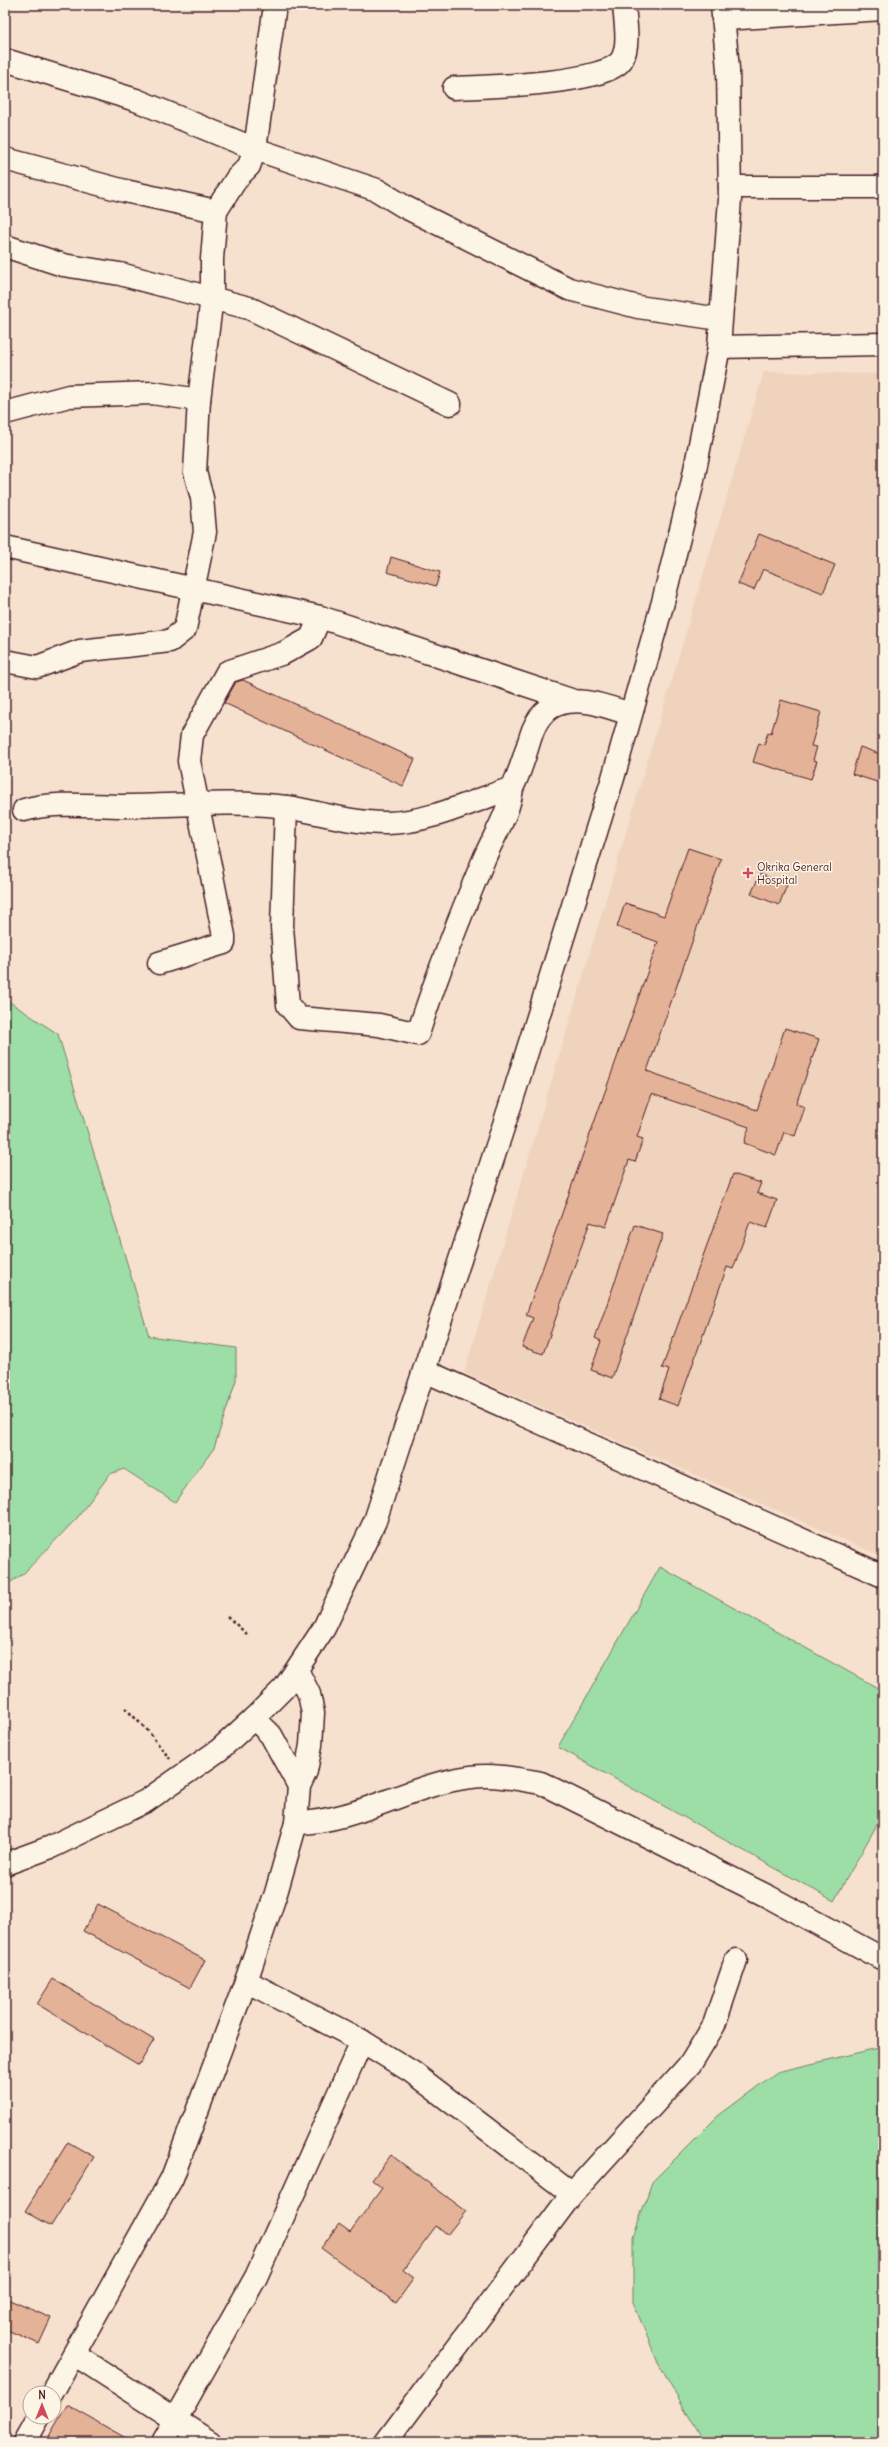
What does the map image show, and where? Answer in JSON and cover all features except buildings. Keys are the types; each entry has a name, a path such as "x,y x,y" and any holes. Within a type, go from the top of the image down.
{"street":[{"path":"5,661 37,667 80,651 170,641 185,629 195,589 205,532 202,498 195,472 199,400 212,297 212,259 216,211 237,178 249,166 255,149 275,5"},
{"path":"454,88 543,84 611,70 622,60 626,49 624,5"},
{"path":"5,1864 51,1847 146,1801 219,1750 254,1718 284,1687 297,1670 324,1628 375,1521 425,1371 613,778 630,714 664,602 692,486 719,347 730,187 728,69 723,12 883,9"},
{"path":"5,60 136,100 255,149 377,190 405,207 569,289 638,307 720,319"},
{"path":"5,159 125,191 216,211"},
{"path":"730,187 883,187"},
{"path":"5,246 63,265 120,274 212,297 249,308 450,404"},
{"path":"719,347 883,344"},
{"path":"5,413 69,396 152,393 199,400"},
{"path":"5,547 320,618 571,700 592,702 630,714"},
{"path":"159,963 224,943 224,936 189,761 192,735 227,672 284,653 311,638 320,618"},
{"path":"286,808 282,927 288,1005 299,1018 379,1025 418,1034 435,982 482,865 510,805 512,788 521,773 534,728 549,708 571,700"},
{"path":"24,810 43,804 198,805 252,803 364,822 388,823 419,819 512,788"},
{"path":"425,1371 883,1576"},
{"path":"57,2385 172,2178 246,1981 276,1893 296,1823 299,1786 306,1772 311,1745 313,1713 309,1694 297,1670"},
{"path":"254,1718 271,1735 299,1786"},
{"path":"296,1823 315,1823 348,1814 419,1790 471,1777 509,1777 540,1783 769,1897 883,1960"},
{"path":"386,2442 572,2194 690,2063 714,2025 736,1960"},
{"path":"246,1981 362,2041 412,2072 572,2194"},
{"path":"163,2442 256,2277 362,2041"},
{"path":"74,2354 210,2442"},
{"path":"25,2442 35,2425"}],"path":[{"path":"227,1616 249,1636"},
{"path":"125,1708 147,1730 183,1776"}],"shaded area":[{"name":"Okrika General Hospital","path":"764,372 883,374 883,1557 464,1373"}],"green space":[{"path":"5,999 58,1034 149,1336 236,1348 236,1380 214,1448 175,1502 124,1469 110,1474 77,1518 23,1574 5,1586"},
{"path":"660,1567 883,1691 883,1814 834,1901 558,1747"},
{"path":"883,2047 883,2442 704,2442 658,2363 633,2302 633,2237 652,2182 718,2116 777,2072"}],"place":[{"name":"Okrika General Hospital","path":"748,873"}]}
